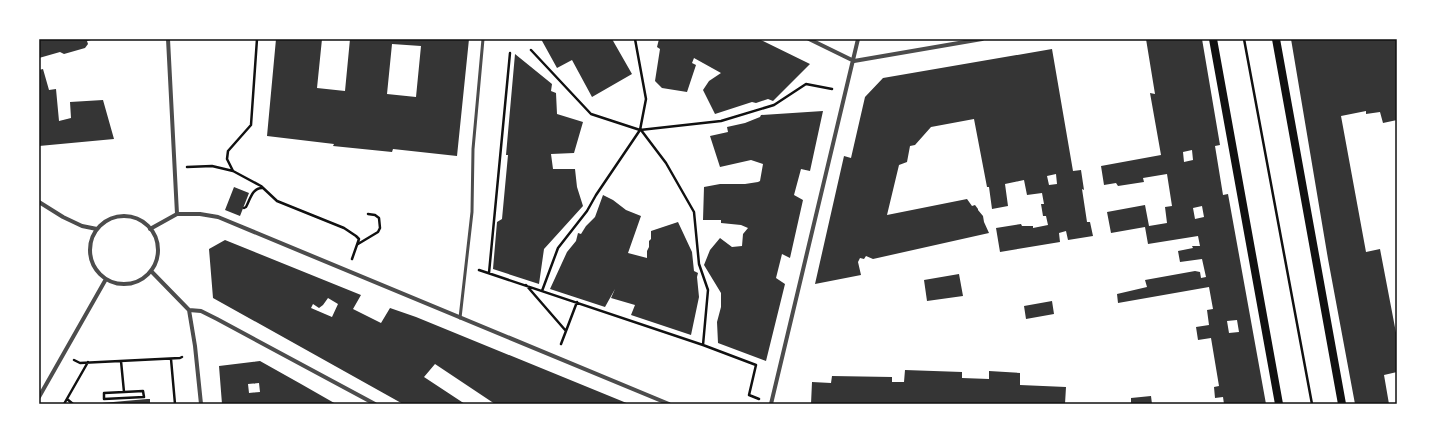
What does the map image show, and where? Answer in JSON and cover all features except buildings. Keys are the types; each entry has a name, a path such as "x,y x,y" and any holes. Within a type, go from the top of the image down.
{"main road":[{"path":"1213,39 1279,404"},
{"path":"1276,39 1342,404"}],"street":[{"path":"168,39 177,214"},
{"path":"809,39 854,61 982,39"},
{"path":"772,404 858,39"},
{"path":"39,202 76,223 97,228"},
{"path":"150,229 177,214 200,214 218,217 669,404"},
{"path":"117,216 135,218 146,224 150,229 156,240 158,252 155,264 151,271 141,279 127,284 112,282 106,279 95,269 90,255 90,241 97,228 106,221 117,216"},
{"path":"151,271 189,310 195,346 201,404"},
{"path":"39,397 106,279"},
{"path":"189,310 201,311 217,319 375,404"}],"lane":[{"path":"460,318 472,212 473,149 483,39"}],"path":[{"path":"233,171 228,162 227,154 229,149 250,125 257,39"},
{"path":"542,291 558,248 587,211 596,195 640,130 646,99 635,39"},
{"path":"1244,39 1312,404"},
{"path":"531,50 591,114 640,130 721,121 774,105 806,84 846,92"},
{"path":"489,273 510,53"},
{"path":"640,130 666,163 694,212 699,264 708,290 703,345"},
{"path":"202,166 219,167 233,171 265,189 280,202 327,221 354,234 359,239 348,271"},
{"path":"244,208 246,208 255,190 260,188 265,189"},
{"path":"358,245 378,232 380,228 379,218 375,215 368,214"},
{"path":"477,269 756,364 749,395 772,404"},
{"path":"526,285 566,332"},
{"path":"556,343 560,345 577,302"},
{"path":"80,363 180,358 183,355"},
{"path":"171,358 175,404"},
{"path":"121,361 124,392"},
{"path":"64,404 88,362"},
{"path":"143,391 144,397 124,400 104,399 104,393 124,392 143,391"},
{"path":"67,399 73,404"}]}
